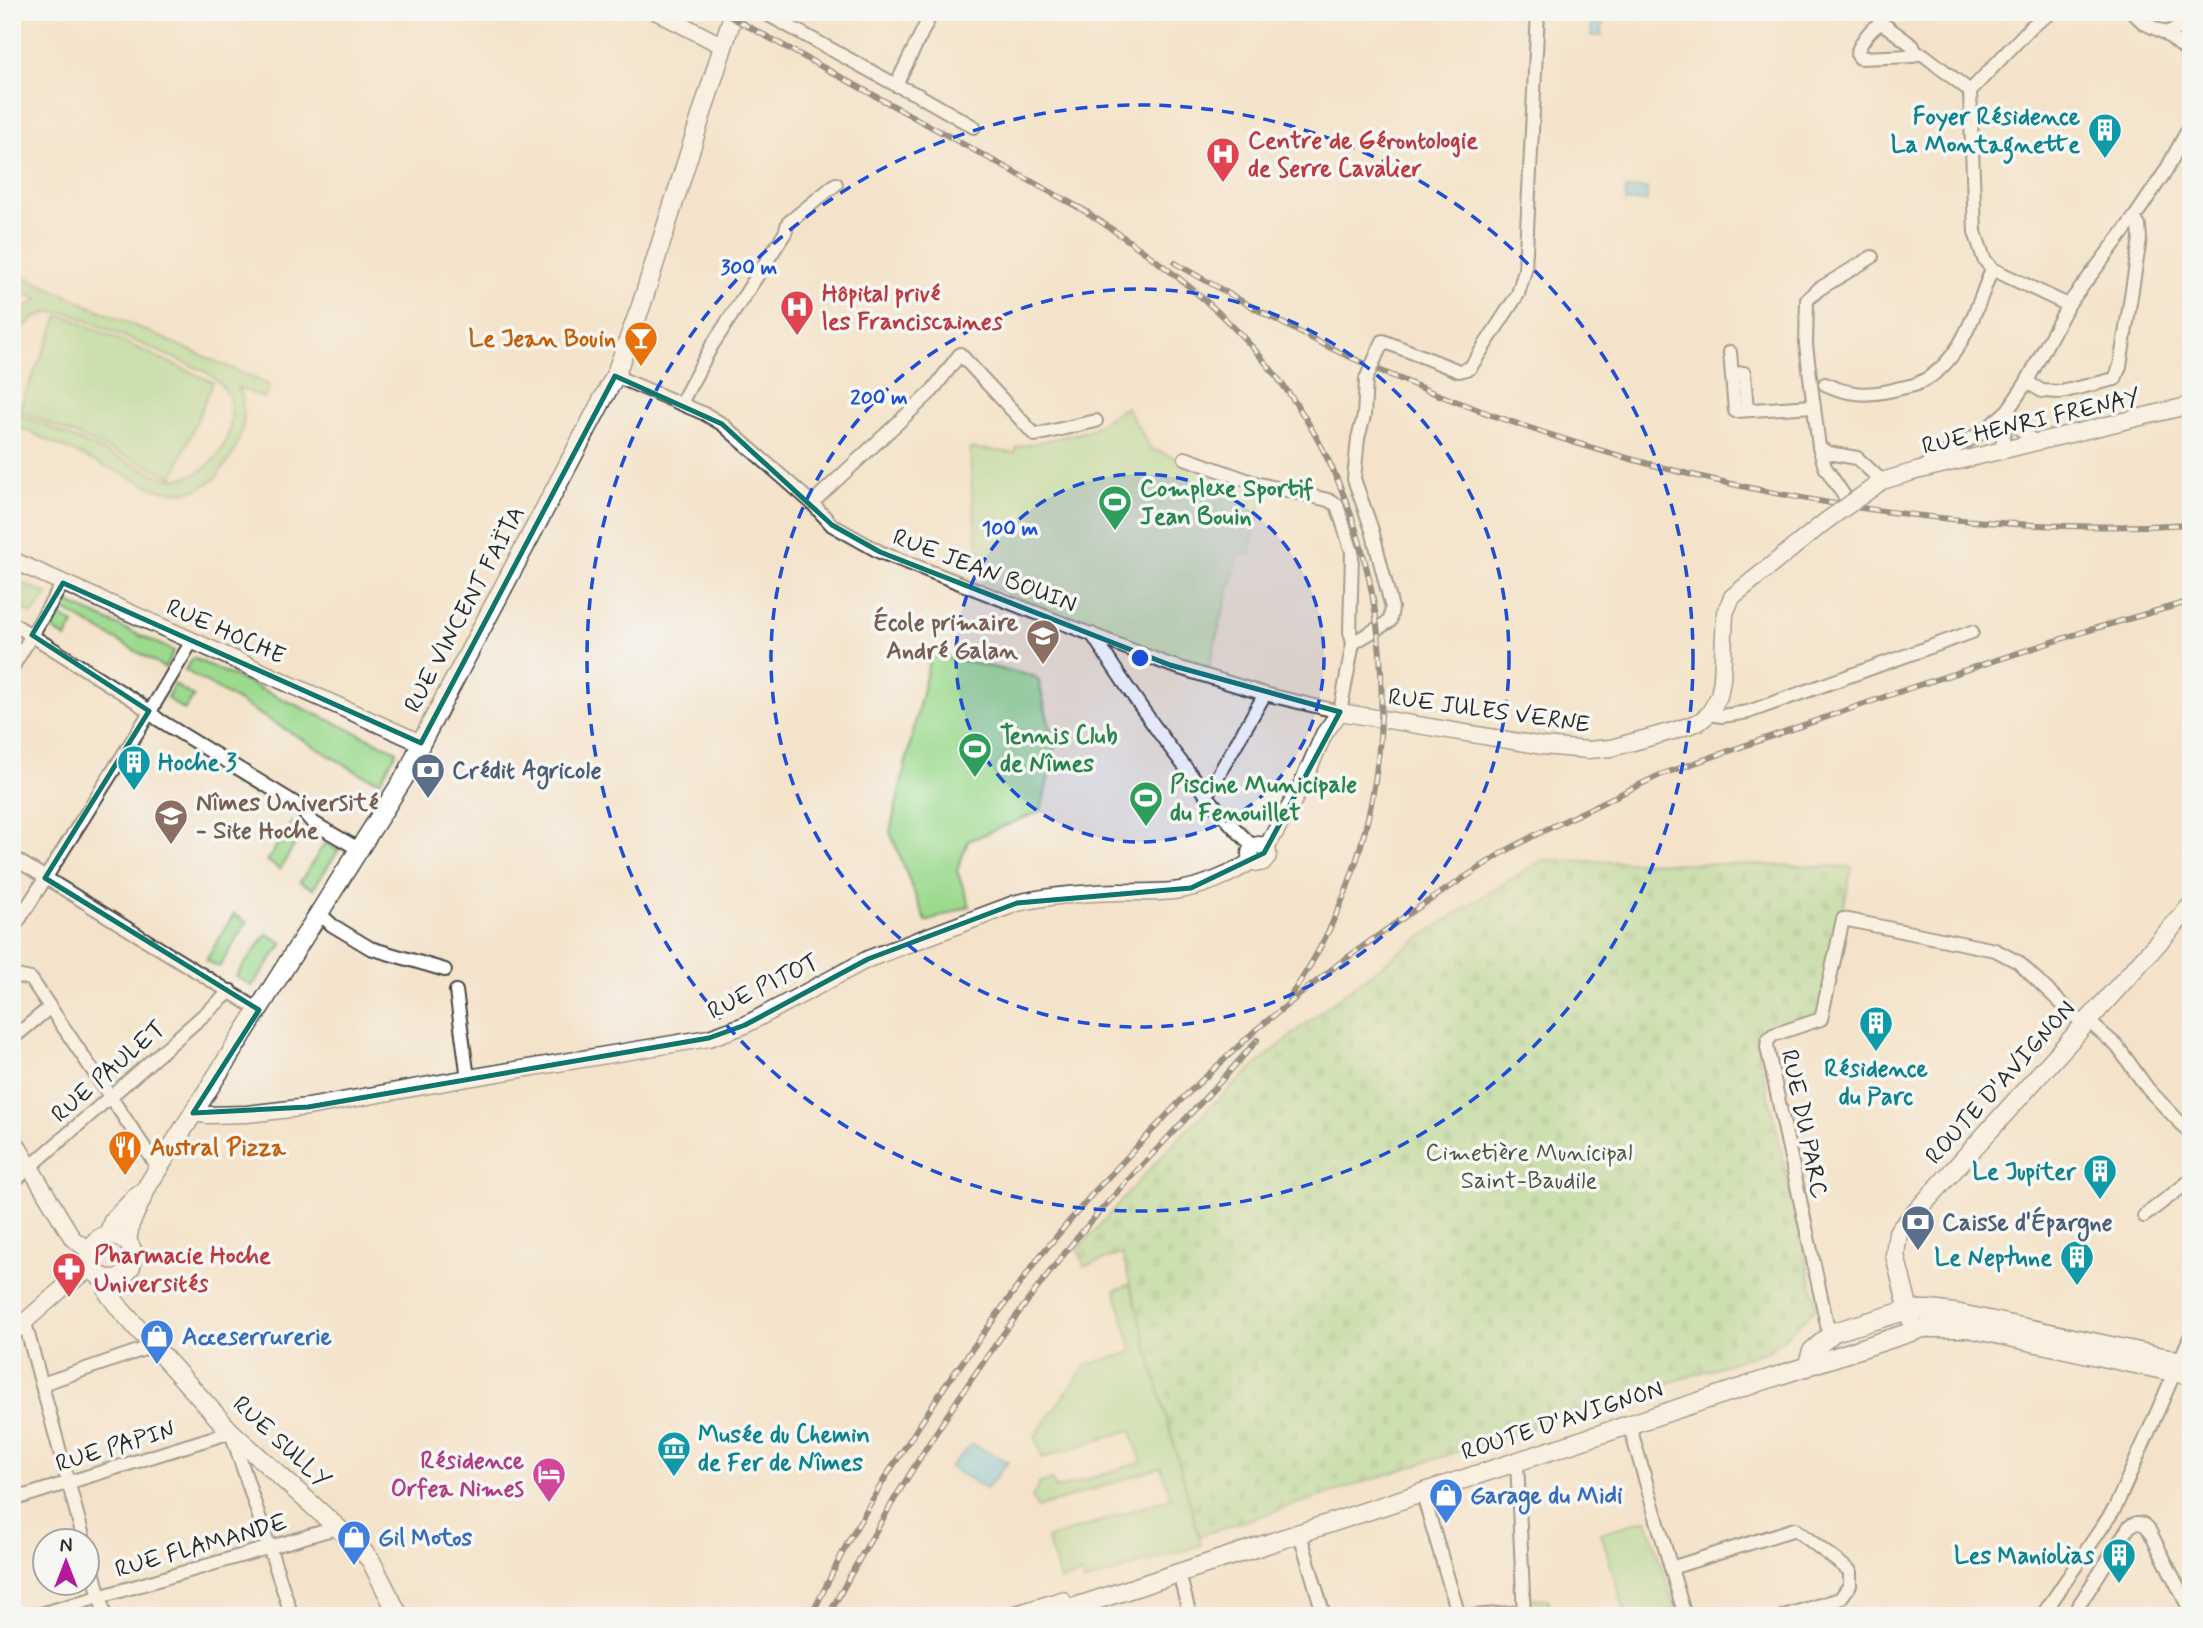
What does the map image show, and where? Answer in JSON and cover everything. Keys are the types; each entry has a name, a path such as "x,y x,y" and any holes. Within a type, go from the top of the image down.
{"main road":[{"name":"RUE VINCENT FAÏTA","path":"108,1235 113,1221 148,1185 159,1169 409,770 615,376 641,306 734,13"},
{"name":"ROUTE D'AVIGNON","path":"1050,1615 1914,1331 1895,1255 1898,1232 2191,906"},
{"name":"RUE VINCENT FAÏTA","path":"127,1241 130,1224 148,1185"},
{"path":"121,1310 125,1274 133,1261 131,1247 127,1241 115,1235 98,1239 95,1265 110,1279 125,1274"},
{"name":"RUE SULLY","path":"95,1265 109,1294 121,1310 231,1432 339,1527 371,1561 399,1616"},
{"path":"1807,1367 1812,1351 1829,1334 1909,1310 1931,1310 1960,1314 2184,1368"},
{"path":"1914,1331 1923,1328 1968,1328 2184,1368"},
{"name":"ROUTE D'AVIGNON","path":"1013,1616 1339,1511 1373,1508"}],"street":[{"path":"657,12 723,46"},
{"path":"763,12 974,127"},
{"path":"896,85 932,12"},
{"path":"1353,643 1390,621 1392,608 1372,530 1354,479 1358,438 1364,416 1366,379 1383,341 1459,371 1470,368 1518,294 1525,270 1538,12"},
{"path":"2052,12 2032,26 1970,91 1975,232 1984,259 1992,269 2068,305"},
{"path":"2132,12 2191,54"},
{"path":"2165,33 2191,24"},
{"path":"1916,53 1924,55 1970,91"},
{"path":"1916,471 1984,431 2008,410 2027,382 2068,305 2165,173 2191,124"},
{"path":"681,403 711,347 785,233 788,223 836,184"},
{"path":"2027,382 2042,391 2061,392 2115,379 2120,366 2140,239 2139,226 2134,218"},
{"path":"1849,503 1825,467 1819,447 1806,345 1807,300 1819,289 1872,257"},
{"path":"1825,384 1841,391 1880,393 1915,385 1942,367 1961,342 1992,269"},
{"path":"1730,352 1735,411 1814,405"},
{"path":"812,503 932,391 960,355 1035,435 1096,421"},
{"name":"RUE JEAN BOUIN","path":"615,376 681,403 722,424 812,503 832,525 880,552 1170,665 1265,694 1340,712"},
{"name":"RUE HENRI FRENAY","path":"1709,714 1719,696 1725,613 1732,597 1849,503 1876,485 1916,471 2191,405"},
{"path":"2008,410 2019,428 2035,443"},
{"path":"1994,453 2008,410"},
{"path":"1984,431 1994,453"},
{"path":"1819,447 1828,453 1857,458 1876,485"},
{"path":"1830,475 1837,461 1844,455"},
{"path":"1091,634 1144,714 1206,796 1257,852 1300,789 1324,734 1340,712 1353,643 1350,632 1352,552 1336,505 1328,500 1255,483 1185,458"},
{"name":"RUE HOCHE","path":"12,560 421,743"},
{"path":"12,667 63,583"},
{"path":"12,623 159,720 295,803 312,822 360,850"},
{"path":"1709,714 1722,716 1748,712 1972,632"},
{"path":"12,931 192,641"},
{"path":"1206,796 1265,694"},
{"name":"RUE JULES VERNE","path":"1340,712 1543,746 1588,750 1611,748 1673,731 1699,722 1709,714"},
{"name":"RUE PITOT","path":"193,1113 247,1114 308,1107 709,1038 745,1025 868,959 1017,902 1040,897 1191,888 1239,869 1257,852"},
{"path":"12,857 259,1010"},
{"path":"319,914 370,948 445,970"},
{"name":"RUE DU PARC","path":"1829,1334 1767,1048 1768,1040 1773,1035 1821,1019 1843,919 1995,950 2018,962 2086,1023"},
{"path":"12,979 16,976 31,979 159,1169"},
{"name":"RUE PAULET","path":"12,1183 231,991"},
{"path":"456,991 468,1078"},
{"path":"12,1039 49,1008"},
{"path":"2086,1023 2117,1046 2148,1089 2191,1134"},
{"name":"RUE SULLY","path":"12,1137 73,1239 95,1265"},
{"path":"2144,1216 2191,1180"},
{"path":"80,1526 42,1384 19,1328 64,1287 95,1265"},
{"path":"2042,1616 2115,1508 2184,1368 2191,1335"},
{"path":"42,1384 153,1346"},
{"path":"1629,1424 1685,1616"},
{"path":"231,1432 292,1616"},
{"name":"RUE PAPIN","path":"12,1500 231,1432"},
{"path":"1474,1616 1523,1614 1517,1461"},
{"path":"1422,1492 1459,1616"},
{"path":"2072,1616 2134,1523 2148,1528 2191,1612"},
{"name":"RUE FLAMANDE","path":"102,1595 339,1527"},
{"path":"1671,1568 1795,1529 1850,1570 1850,1585 1840,1599 1784,1616"},
{"path":"1300,1534 1324,1616"},
{"path":"1179,1573 1190,1616"},
{"path":"99,1596 105,1616"},
{"name":"RUE FLAMANDE","path":"34,1616 99,1596"}],"highlighted area":[{"path":"615,376 722,424 832,525 880,552 1170,665 1340,712 1264,853 1191,888 1017,903 868,959 745,1025 709,1038 308,1107 193,1113 259,1010 45,878 149,711 32,635 63,583 421,743"}],"green space":[{"path":"20,275 269,385 264,398 238,387 242,397 242,430 234,453 215,479 187,492 158,490 12,424 12,406 25,417 159,476 176,479 205,468 216,457 225,443 231,412 224,388 206,372 70,313 52,312 36,317 12,341 12,318 39,300 14,288"},
{"path":"59,316 68,317 213,382 173,477 27,414 19,408"},
{"name":"Complexe Sportif Jean Bouin","path":"1126,407 1151,449 1264,489 1250,554 1240,553 1208,671 1183,666 983,583 973,507 970,448 1015,453 1017,447 1088,431"},
{"path":"12,579 48,594 32,614 12,602"},
{"path":"62,600 174,651 165,668 58,606"},
{"path":"54,612 74,624 66,638 46,625"},
{"name":"Tennis Club de Nîmes","path":"931,654 1038,679 1055,748 1041,811 968,841 957,871 970,906 926,922 890,832"},
{"path":"193,658 397,751 380,781 361,774 185,670"},
{"path":"174,684 194,697 184,710 167,698"},
{"path":"292,822 304,829 280,869 267,861"},
{"path":"325,843 338,851 313,889 300,882"},
{"name":"Cimetière Municipal Saint-Baudile","path":"1542,860 1852,867 1821,1015 1755,1036 1817,1308 1770,1350 1199,1536 1122,1254 1084,1266 1078,1250 1143,1176 1234,1084 1332,1003 1408,946"},
{"path":"234,914 247,922 219,967 206,960"},
{"path":"267,934 283,943 252,986 236,976"},
{"path":"1130,1284 1201,1545 1084,1582 1081,1574 1061,1581 1047,1539 1171,1498 1161,1467 1037,1508 1032,1497 1040,1483 1052,1480 1056,1489 1142,1462 1130,1430 1042,1458 1035,1436 1086,1365 1133,1352 1115,1290"},
{"path":"1647,1519 1677,1616 1612,1616 1625,1612 1601,1533"},
{"path":"1529,1598 1548,1599 1552,1616 1530,1616"}],"water":[{"path":"1601,12 1602,36 1591,36 1592,13"},
{"path":"1647,188 1647,201 1626,202 1625,189"},
{"path":"972,1444 1008,1462 986,1489 950,1467"}],"railway":[{"path":"722,12 1087,212"},
{"path":"1080,208 1138,247 1193,290 1219,313 1267,364 1288,392 1329,461 1358,536 1376,614 1382,695 1376,775 1359,854 1330,929 1289,998"},
{"path":"1175,263 1318,342 1437,394 1540,431 1647,463 1755,489 1865,508 1975,521 2084,526 2191,524"},
{"path":"811,1616 848,1542 885,1478 945,1386 1040,1256 1094,1192 1185,1096 1257,1029 1337,965 1502,853 1660,775 1913,687 2086,631 2191,601"},
{"path":"828,1616 911,1471 1004,1332 1094,1218 1257,1040"}],"place":[{"name":"Foyer Résidence La Montagnette","path":"2105,160"},
{"name":"Centre de Gérontologie de Serre Cavalier","path":"1223,184"},
{"name":"Hôpital privé les Franciscaines","path":"797,337"},
{"name":"Le Jean Bouin","path":"641,368"},
{"name":"Complexe Sportif Jean Bouin","path":"1115,532"},
{"name":"École primaire André Galan","path":"1043,666"},
{"name":"Tennis Club de Nîmes","path":"975,779"},
{"name":"Hoche 3","path":"134,792"},
{"name":"Crédit Agricole","path":"428,800"},
{"name":"Piscine Municipale du Fenouillet","path":"1146,828"},
{"name":"Nîmes Université - Site Hoche","path":"171,846"},
{"name":"Résidence du Parc","path":"1876,1053"},
{"name":"Austral Pizza","path":"125,1177"},
{"name":"Le Jupiter","path":"2100,1201"},
{"name":"Caisse d'Épargne","path":"1918,1252"},
{"name":"Le Neptune","path":"2077,1287"},
{"name":"Pharmacie Hoche Universités","path":"69,1299"},
{"name":"Acceserrurerie","path":"157,1366"},
{"name":"Musée du Chemin de Fer de Nîmes","path":"674,1478"},
{"name":"Résidence Orfea Nimes","path":"549,1504"},
{"name":"Garage du Midi","path":"1446,1525"},
{"name":"Gil Motos","path":"354,1567"},
{"name":"Les Maniolias","path":"2119,1585"}]}
